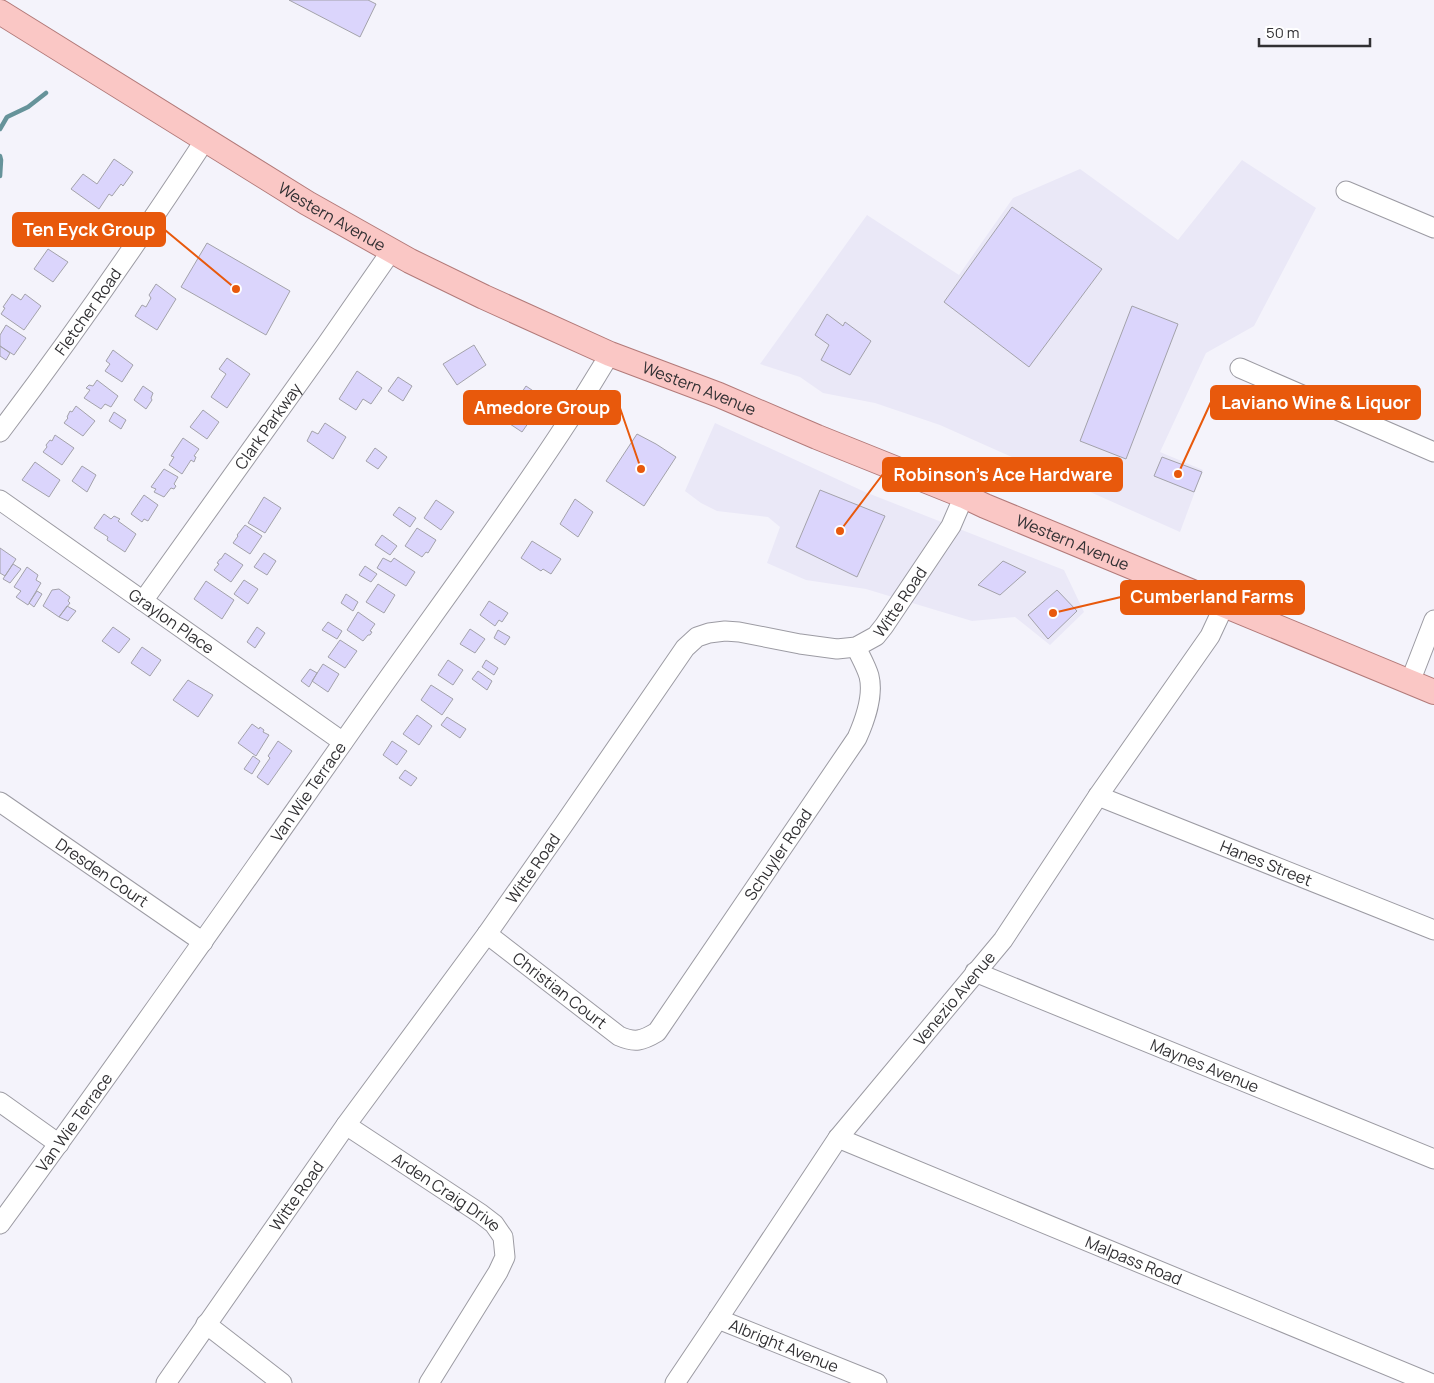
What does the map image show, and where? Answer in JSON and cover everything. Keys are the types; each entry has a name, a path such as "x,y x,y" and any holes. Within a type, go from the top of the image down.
{"main road":[{"name":"Western Avenue","path":"0,12 308,203 392,250 484,297 610,354 719,395 1434,692"}],"street":[{"name":"Fletcher Road","path":"0,432 84,317 205,140"},
{"path":"1346,191 1434,228"},
{"name":"Clark Parkway","path":"143,601 392,250"},
{"name":"Van Wie Terrace","path":"0,1224 203,942 548,451 610,354"},
{"path":"1240,368 1434,452"},
{"name":"Witte Road","path":"166,1383 346,1125 564,824 685,648 698,637 724,631 739,632 820,648 837,650 856,647 876,636 884,626 951,526 964,496"},
{"name":"Graylon Place","path":"0,500 343,742"},
{"name":"Venezio Avenue","path":"675,1383 838,1138 1003,940 1098,796 1210,636 1224,606"},
{"path":"1410,682 1434,620"},
{"name":"Schuyler Road","path":"638,1041 648,1038 657,1032 857,738 863,725 870,694 869,677 856,647"},
{"name":"Hanes Street","path":"1098,796 1434,930"},
{"name":"Dresden Court","path":"0,802 203,942"},
{"name":"Christian Court","path":"486,934 619,1036 630,1041 638,1041"},
{"name":"Maynes Avenue","path":"976,972 1434,1159"},
{"path":"0,1102 59,1144"},
{"name":"Arden Craig Drive","path":"346,1125 481,1214 494,1224 503,1237 505,1257 498,1272 429,1383"},
{"name":"Malpass Road","path":"838,1138 1430,1383"},
{"name":"Albright Avenue","path":"718,1319 877,1383"},
{"path":"206,1324 282,1383"}],"shaded area":[{"path":"1242,160 1316,208 1254,326 1206,353 1160,452 1203,470 1180,532 940,425 875,403 823,393 800,377 760,364 867,215 959,275 1013,198 1080,169 1178,240"},
{"path":"715,423 865,492 1064,570 1084,612 1050,645 1015,617 972,621 866,589 806,580 767,563 780,527 768,517 717,511 701,503 685,491"}],"building":[{"path":"289,0 368,0 376,4 360,37"},
{"path":"114,159 133,172 123,186 121,184 112,196 109,194 99,209 71,189 83,174 97,184"},
{"path":"1012,207 1102,269 1029,367 944,302"},
{"path":"207,243 290,291 266,335 181,287"},
{"path":"48,249 68,262 53,282 34,269"},
{"path":"156,284 176,299 157,330 135,316 142,305 146,307 151,298 149,295"},
{"path":"12,294 21,300 25,294 41,306 24,330 1,314 5,308 3,307"},
{"path":"1132,306 1178,324 1126,459 1080,441"},
{"path":"827,314 843,326 845,322 871,341 850,375 821,360 829,345 815,335"},
{"path":"6,325 26,338 14,355 0,346 0,335"},
{"path":"474,345 486,365 457,385 443,364"},
{"path":"0,346 10,353 6,360 0,356"},
{"path":"113,350 133,365 122,382 105,371 110,364 106,361"},
{"path":"227,358 250,374 227,408 211,397 226,374 219,369"},
{"path":"357,371 382,388 371,404 363,399 356,410 339,399"},
{"path":"398,377 412,386 403,401 388,391"},
{"path":"97,380 118,396 111,407 105,404 101,409 84,398 90,390 86,388 89,385 93,386"},
{"path":"143,386 153,393 152,400 146,409 134,400"},
{"path":"526,386 545,399 522,432 498,416 509,401 514,404"},
{"path":"76,406 95,421 83,436 64,423 70,411 72,412"},
{"path":"203,410 219,422 207,439 190,427"},
{"path":"114,412 126,420 121,429 109,421"},
{"path":"325,423 346,437 333,459 307,441 312,431 318,434"},
{"path":"637,434 676,457 644,506 606,481"},
{"path":"55,435 74,448 62,465 43,452 47,447 46,445 50,440 52,441"},
{"path":"183,438 199,449 194,456 196,457 194,462 191,460 182,474 169,465 174,457 171,456"},
{"path":"375,448 387,457 378,469 366,461"},
{"path":"1162,457 1202,472 1194,492 1154,476"},
{"path":"35,462 60,480 49,497 22,480"},
{"path":"82,466 96,475 87,492 72,481"},
{"path":"164,469 178,477 174,484 176,486 174,489 171,488 164,497 154,492 156,489 151,487"},
{"path":"820,490 885,516 857,577 796,547"},
{"path":"144,495 158,505 148,521 144,519 142,522 131,514"},
{"path":"264,497 281,508 265,533 248,523"},
{"path":"575,499 593,512 578,537 560,524"},
{"path":"436,500 454,512 441,530 424,518"},
{"path":"399,507 416,518 410,527 393,515"},
{"path":"104,514 111,519 114,516 120,519 118,521 136,534 125,552 107,540 108,537 94,528"},
{"path":"245,525 262,536 250,554 233,543"},
{"path":"417,528 436,540 428,553 426,552 422,557 405,546"},
{"path":"382,535 397,546 390,555 375,545"},
{"path":"532,541 561,559 551,574 543,569 541,571 521,558"},
{"path":"0,548 16,559 5,576 0,573"},
{"path":"225,553 243,565 231,582 214,570"},
{"path":"264,553 276,561 267,575 254,567"},
{"path":"383,558 391,562 394,558 415,572 406,586 377,568"},
{"path":"1003,561 1026,572 1000,595 978,585"},
{"path":"13,564 21,569 10,583 3,579"},
{"path":"365,566 377,574 371,582 359,575"},
{"path":"27,567 38,575 36,580 41,583 28,605 16,597 21,591 14,587"},
{"path":"244,580 258,589 248,604 234,594"},
{"path":"206,581 234,600 222,619 194,599"},
{"path":"378,584 395,595 384,613 366,602"},
{"path":"59,589 70,597 68,601 70,603 59,617 43,606 52,590"},
{"path":"1057,590 1077,611 1048,639 1028,615"},
{"path":"37,591 42,594 34,607 29,603"},
{"path":"346,594 358,602 353,611 341,603"},
{"path":"489,601 508,613 502,622 499,620 495,626 480,615"},
{"path":"67,606 76,611 68,621 59,617"},
{"path":"358,612 375,624 370,631 372,632 370,635 363,641 347,630"},
{"path":"328,622 342,631 337,639 322,630"},
{"path":"113,627 130,639 119,653 102,641"},
{"path":"257,627 265,633 255,648 247,642"},
{"path":"470,629 485,639 475,653 460,644"},
{"path":"498,630 510,637 505,645 494,638"},
{"path":"340,640 357,651 345,668 328,657"},
{"path":"142,647 161,660 150,676 131,663"},
{"path":"448,660 463,670 453,685 438,675"},
{"path":"486,660 498,668 494,675 482,667"},
{"path":"323,664 339,674 328,692 312,681"},
{"path":"310,669 317,673 309,687 301,681"},
{"path":"478,671 492,681 487,690 472,679"},
{"path":"188,680 213,695 198,717 173,700"},
{"path":"431,685 453,699 442,715 421,700"},
{"path":"417,715 432,726 419,745 403,734"},
{"path":"447,717 466,729 460,738 441,725"},
{"path":"252,724 259,729 260,727 264,730 263,732 269,735 256,756 238,743"},
{"path":"278,741 292,751 268,785 257,777 270,758 268,756"},
{"path":"392,741 407,751 397,765 383,755"},
{"path":"253,756 260,761 252,774 244,769"},
{"path":"405,770 417,778 411,786 399,778"}],"waterway":[{"path":"0,129 7,117 28,107 46,93"},
{"path":"0,156 0,176"}],"place":[{"name":"Ten Eyck Group","path":"236,289"},
{"name":"Amedore Group","path":"641,469"},
{"name":"Laviano Wine & Liquor","path":"1178,474"},
{"name":"Robinson's Ace Hardware","path":"840,531"},
{"name":"Cumberland Farms","path":"1053,613"}]}
